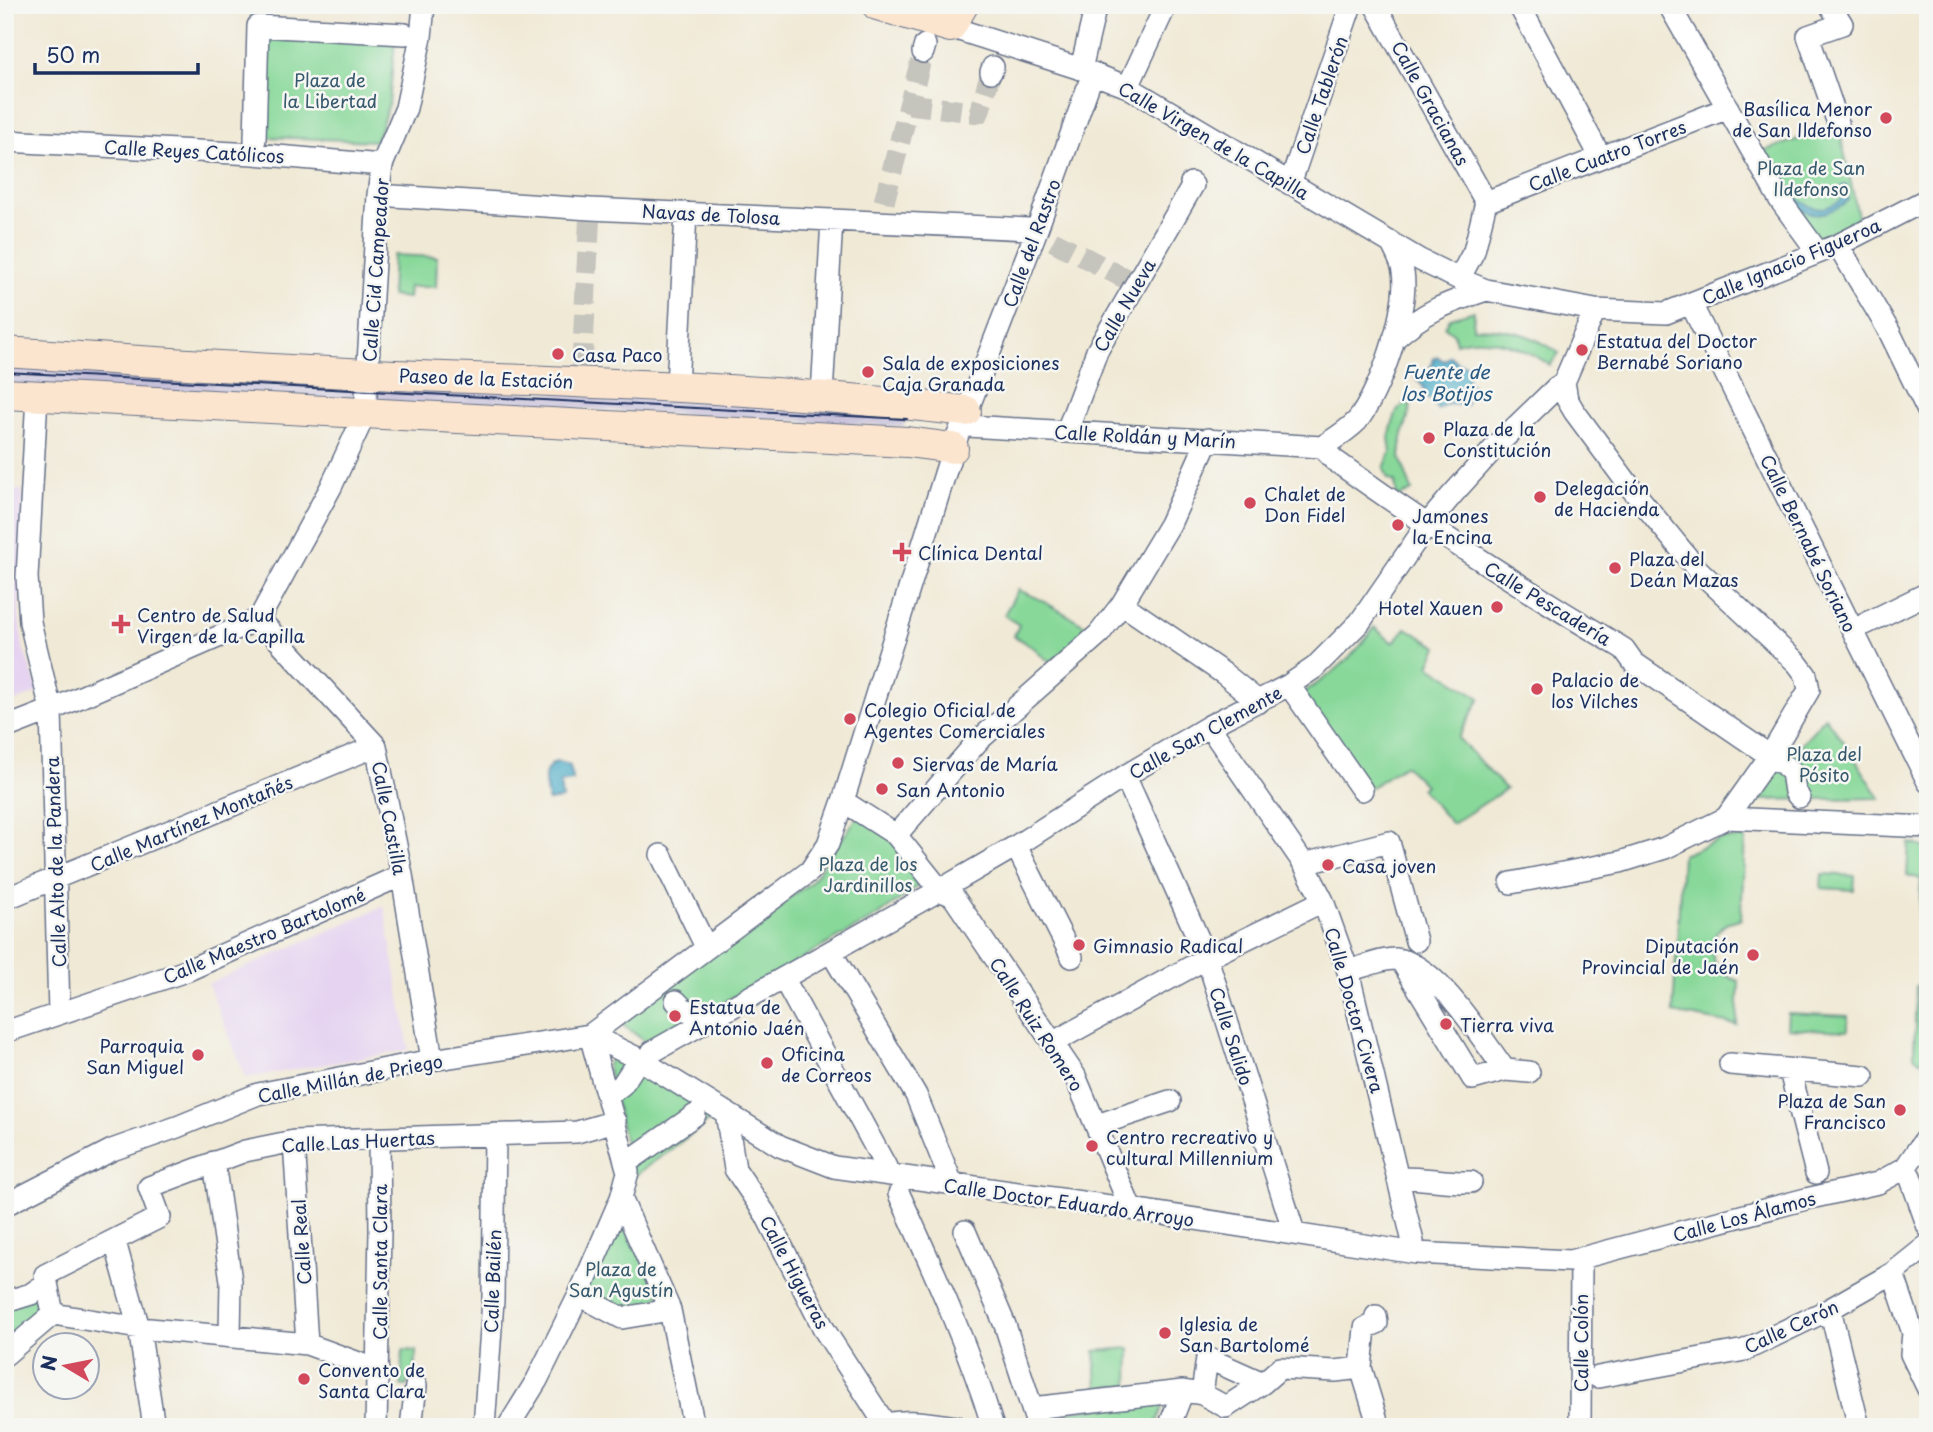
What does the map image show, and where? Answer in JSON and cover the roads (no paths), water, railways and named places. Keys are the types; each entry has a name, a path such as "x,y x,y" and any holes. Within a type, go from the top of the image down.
{"main road":[{"path":"877,5 956,16"},
{"name":"Paseo de la Estación","path":"5,352 368,374 677,386 822,395 962,428"},
{"path":"5,394 907,442 962,428"}],"street":[{"name":"Calle Cid Campeador","path":"365,414 382,165 406,108 422,37 424,5"},
{"name":"Calle del Rastro","path":"590,1035 810,871 828,844 962,428 1036,232 1087,71 1096,5"},
{"path":"1128,87 1166,5"},
{"name":"Calle Tablerón","path":"1290,184 1352,5"},
{"name":"Calle Gracianas","path":"1375,5 1486,202"},
{"path":"1519,5 1600,156"},
{"path":"1670,5 1780,200 1817,251"},
{"path":"1830,5 1842,24 1808,36 1838,123"},
{"name":"Calle Virgen de la Capilla","path":"956,16 1128,87 1391,242"},
{"path":"255,140 258,26 405,34"},
{"name":"Calle Cuatro Torres","path":"1486,202 1728,108"},
{"name":"Calle Reyes Católicos","path":"5,141 254,154 382,165"},
{"name":"Calle Nueva","path":"1067,431 1097,351 1133,283 1194,185"},
{"name":"Navas de Tolosa","path":"393,196 832,220 881,212 1042,235"},
{"name":"Calle Ignacio Figueroa","path":"1486,290 1595,310 1666,313 1838,245 1928,200"},
{"path":"1459,279 1474,251 1486,202"},
{"path":"677,386 686,213"},
{"path":"822,395 832,220"},
{"path":"1391,242 1420,260 1486,290"},
{"path":"1391,242 1403,271 1399,315 1380,380 1355,423 1322,447 1335,460 1426,526"},
{"path":"1838,245 1889,331 1928,411"},
{"path":"1392,341 1413,321 1443,304 1486,290"},
{"name":"Calle Bernabé Soriano","path":"1691,304 1928,782"},
{"path":"1511,883 1620,862 1665,848 1726,818 1778,762 1809,690 1806,675 1797,663 1696,568 1598,445 1567,399 1564,382 1595,310"},
{"name":"Calle San Clemente","path":"940,890 1209,726 1259,702 1314,668 1360,622 1426,526 1498,444 1557,387"},
{"name":"Calle Alto de la Pandera","path":"37,396 27,577 30,622 51,710 59,1013"},
{"path":"5,728 258,619 331,487 365,414"},
{"name":"Calle Roldán y Marín","path":"962,428 1067,431 1322,447"},
{"path":"896,835 978,741 1099,634 1122,604 1170,524 1208,439"},
{"name":"Calle Pescadería","path":"1426,526 1526,591 1624,649 1634,663 1778,762"},
{"path":"1865,624 1928,593"},
{"path":"1122,604 1223,673 1259,702"},
{"name":"Calle Castilla","path":"258,619 376,746 432,1060"},
{"path":"1289,685 1362,790"},
{"name":"Calle Doctor Civera","path":"1209,726 1304,864 1323,901 1348,971 1413,1242"},
{"name":"Calle Martínez Montañés","path":"5,899 376,746"},
{"path":"1778,762 1792,772 1795,792 1799,797"},
{"name":"Calle Salido","path":"1125,776 1208,958 1292,1226"},
{"name":"Calle Ruiz Romero","path":"843,801 896,835 940,890 953,896 1074,1076 1132,1209"},
{"path":"1726,818 1928,827"},
{"path":"1304,864 1389,842 1416,941"},
{"path":"1016,846 1072,957"},
{"path":"660,855 706,947"},
{"name":"Calle Maestro Bartolomé","path":"5,1032 186,971 401,875"},
{"path":"608,1095 622,1084 646,1056 940,890"},
{"path":"1052,1044 1208,958 1323,901"},
{"path":"831,952 916,1096 949,1175"},
{"path":"1348,971 1395,959 1425,971 1449,996 1505,1070"},
{"path":"1402,962 1473,1079 1505,1070 1530,1072"},
{"path":"785,979 886,1167"},
{"path":"676,1001 685,1010 719,1015"},
{"path":"508,1427 537,1380 579,1295 621,1198 628,1172 590,1035"},
{"name":"Calle Millán de Priego","path":"5,1205 112,1150 258,1094 432,1060 590,1035"},
{"name":"Calle Doctor Eduardo Arroyo","path":"590,1035 646,1056 780,1146 834,1167 1132,1209 1406,1252 1570,1261 1581,1258"},
{"path":"1730,1064 1863,1076"},
{"path":"1790,1071 1816,1173"},
{"path":"1097,1125 1170,1101"},
{"name":"Calle Higueras","path":"726,1112 736,1170 766,1215 825,1331 881,1425"},
{"path":"625,1163 695,1115"},
{"name":"Calle Las Huertas","path":"47,1283 45,1275 160,1217 149,1187 246,1151 294,1141 577,1132 615,1121"},
{"name":"Calle Bailén","path":"484,1427 493,1278 495,1134"},
{"path":"1928,1135 1908,1172 1928,1227"},
{"name":"Calle Santa Clara","path":"376,1427 379,1140"},
{"name":"Calle Real","path":"294,1141 306,1344"},
{"path":"214,1162 231,1281 230,1335"},
{"name":"Calle Los Álamos","path":"1581,1258 1806,1199 1878,1183 1908,1172"},
{"path":"1398,1178 1425,1177 1446,1183 1471,1182"},
{"path":"899,1194 966,1346 993,1427"},
{"path":"621,1198 670,1310 695,1427"},
{"path":"965,1231 1005,1325 1035,1417 1192,1392 1226,1407 1263,1383 1280,1368 1335,1371 1362,1368"},
{"path":"115,1242 139,1328 153,1427"},
{"name":"Calle Cerón","path":"1598,1377 1745,1350 1830,1309 1893,1273 1928,1245"},
{"name":"Calle Colón","path":"1580,1427 1581,1258"},
{"path":"1893,1273 1913,1333 1911,1354 1928,1389"},
{"path":"5,1302 31,1294 47,1283 53,1314"},
{"path":"579,1295 622,1318 670,1310"},
{"path":"1830,1309 1859,1427"},
{"path":"5,1355 53,1314 139,1328 306,1344 378,1370"},
{"path":"1377,1315 1377,1323 1366,1328 1362,1368 1379,1427"},
{"path":"1169,1427 1192,1392 1207,1358 1263,1383"},
{"path":"411,1427 416,1386"},
{"path":"881,1425 947,1426"}],"water":[{"path":"1782,181 1803,202 1815,208 1830,206 1840,201 1844,196 1842,186 1846,185 1848,200 1825,213 1809,212 1790,199 1779,185"},
{"name":"Fuente de los Botijos","path":"1450,356 1458,363 1469,365 1467,382 1473,386 1468,391 1466,405 1447,404 1438,410 1431,400 1425,397 1424,388 1415,376 1430,368 1434,358 1438,357 1444,361"},
{"path":"556,762 570,766 573,781 560,783 562,799 548,801 545,774"}],"tunnel":[{"path":"884,202 923,52"},
{"path":"909,104 979,113 991,72"},
{"path":"582,366 590,209"},
{"path":"1053,241 1130,281"}],"tram line":[{"path":"5,372 907,419"}],"place":[{"name":"Basílica Menor de San Ildefonso","path":"1886,118"},
{"name":"Estatua del Doctor Bernabé Soriano","path":"1582,350"},
{"name":"Casa Paco","path":"558,354"},
{"name":"Sala de exposiciones Caja Granada","path":"868,372"},
{"name":"Plaza de la Constitución","path":"1429,438"},
{"name":"Delegación de Hacienda","path":"1540,497"},
{"name":"Chalet de Don Fidel","path":"1250,503"},
{"name":"Jamones la Encina","path":"1398,525"},
{"name":"Clínica Dental","path":"902,552"},
{"name":"Plaza del Deán Mazas","path":"1615,568"},
{"name":"Hotel Xauen","path":"1497,607"},
{"name":"Centro de Salud Virgen de la Capilla","path":"121,624"},
{"name":"Palacio de los Vilches","path":"1537,689"},
{"name":"Colegio Oficial de Agentes Comerciales","path":"850,719"},
{"name":"Siervas de María","path":"898,763"},
{"name":"San Antonio","path":"882,789"},
{"name":"Casa joven","path":"1328,865"},
{"name":"Gimnasio Radical","path":"1079,945"},
{"name":"Diputación Provincial de Jaén","path":"1753,955"},
{"name":"Estatua de Antonio Jaén","path":"675,1016"},
{"name":"Tierra viva","path":"1446,1024"},
{"name":"Parroquia San Miguel","path":"198,1055"},
{"name":"Oficina de Correos","path":"767,1063"},
{"name":"Plaza de San Francisco","path":"1900,1110"},
{"name":"Centro recreativo y cultural Millennium","path":"1092,1146"},
{"name":"Iglesia de San Bartolomé","path":"1165,1333"},
{"name":"Convento de Santa Clara","path":"304,1379"}],"park label":[{"name":"Plaza de la Libertad","path":"330,89"},
{"name":"Plaza de San Ildefonso","path":"1811,177"},
{"name":"Plaza del Pósito","path":"1824,763"},
{"name":"Plaza de los Jardinillos","path":"868,873"},
{"name":"Plaza de San Agustín","path":"621,1278"}]}
